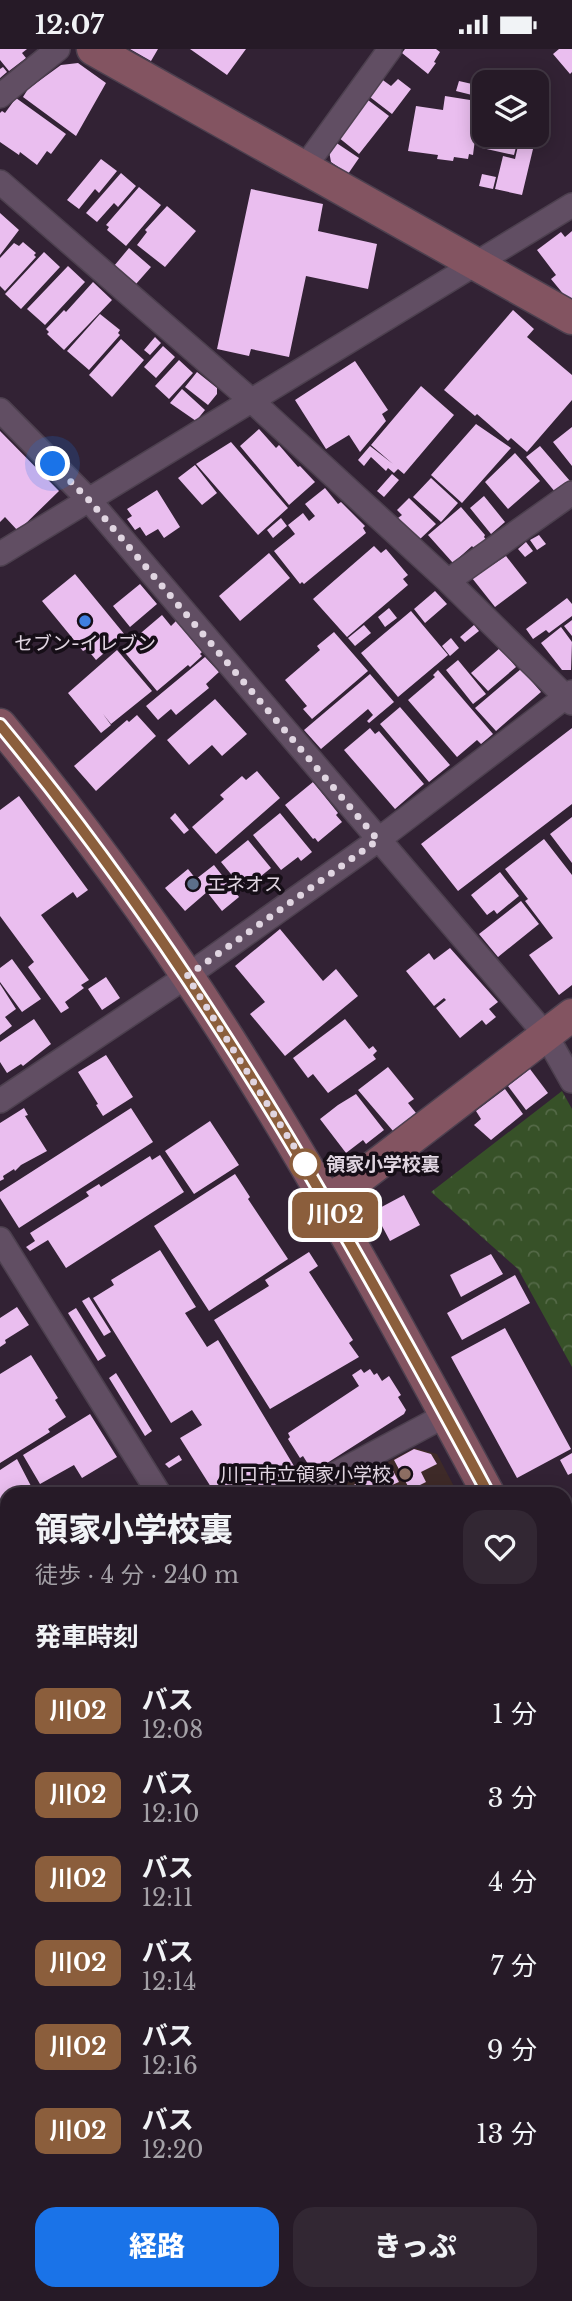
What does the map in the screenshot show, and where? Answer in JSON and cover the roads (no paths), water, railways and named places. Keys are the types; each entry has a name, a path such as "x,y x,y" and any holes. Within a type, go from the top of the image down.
{"main road":[{"path":"93,49 572,318"},
{"path":"0,725 101,855 187,976 234,1049 328,1202 485,1487"},
{"path":"328,1202 572,1015"}],"street":[{"path":"0,96 58,49"},
{"path":"304,167 390,49"},
{"path":"0,182 252,401 570,698 378,840 187,976 0,1101"},
{"path":"0,554 572,205"},
{"path":"0,410 89,500 547,1035 572,1081"},
{"path":"447,581 572,493"},
{"path":"0,1239 155,1487"},
{"path":"311,1487 446,1415"}],"place":[{"name":"セブン-イレブン","path":"85,621"},
{"name":"エネオス","path":"193,884"},
{"name":"領家小学校裏","path":"305,1164"},
{"name":"川口市立領家小学校","path":"405,1474"}]}
